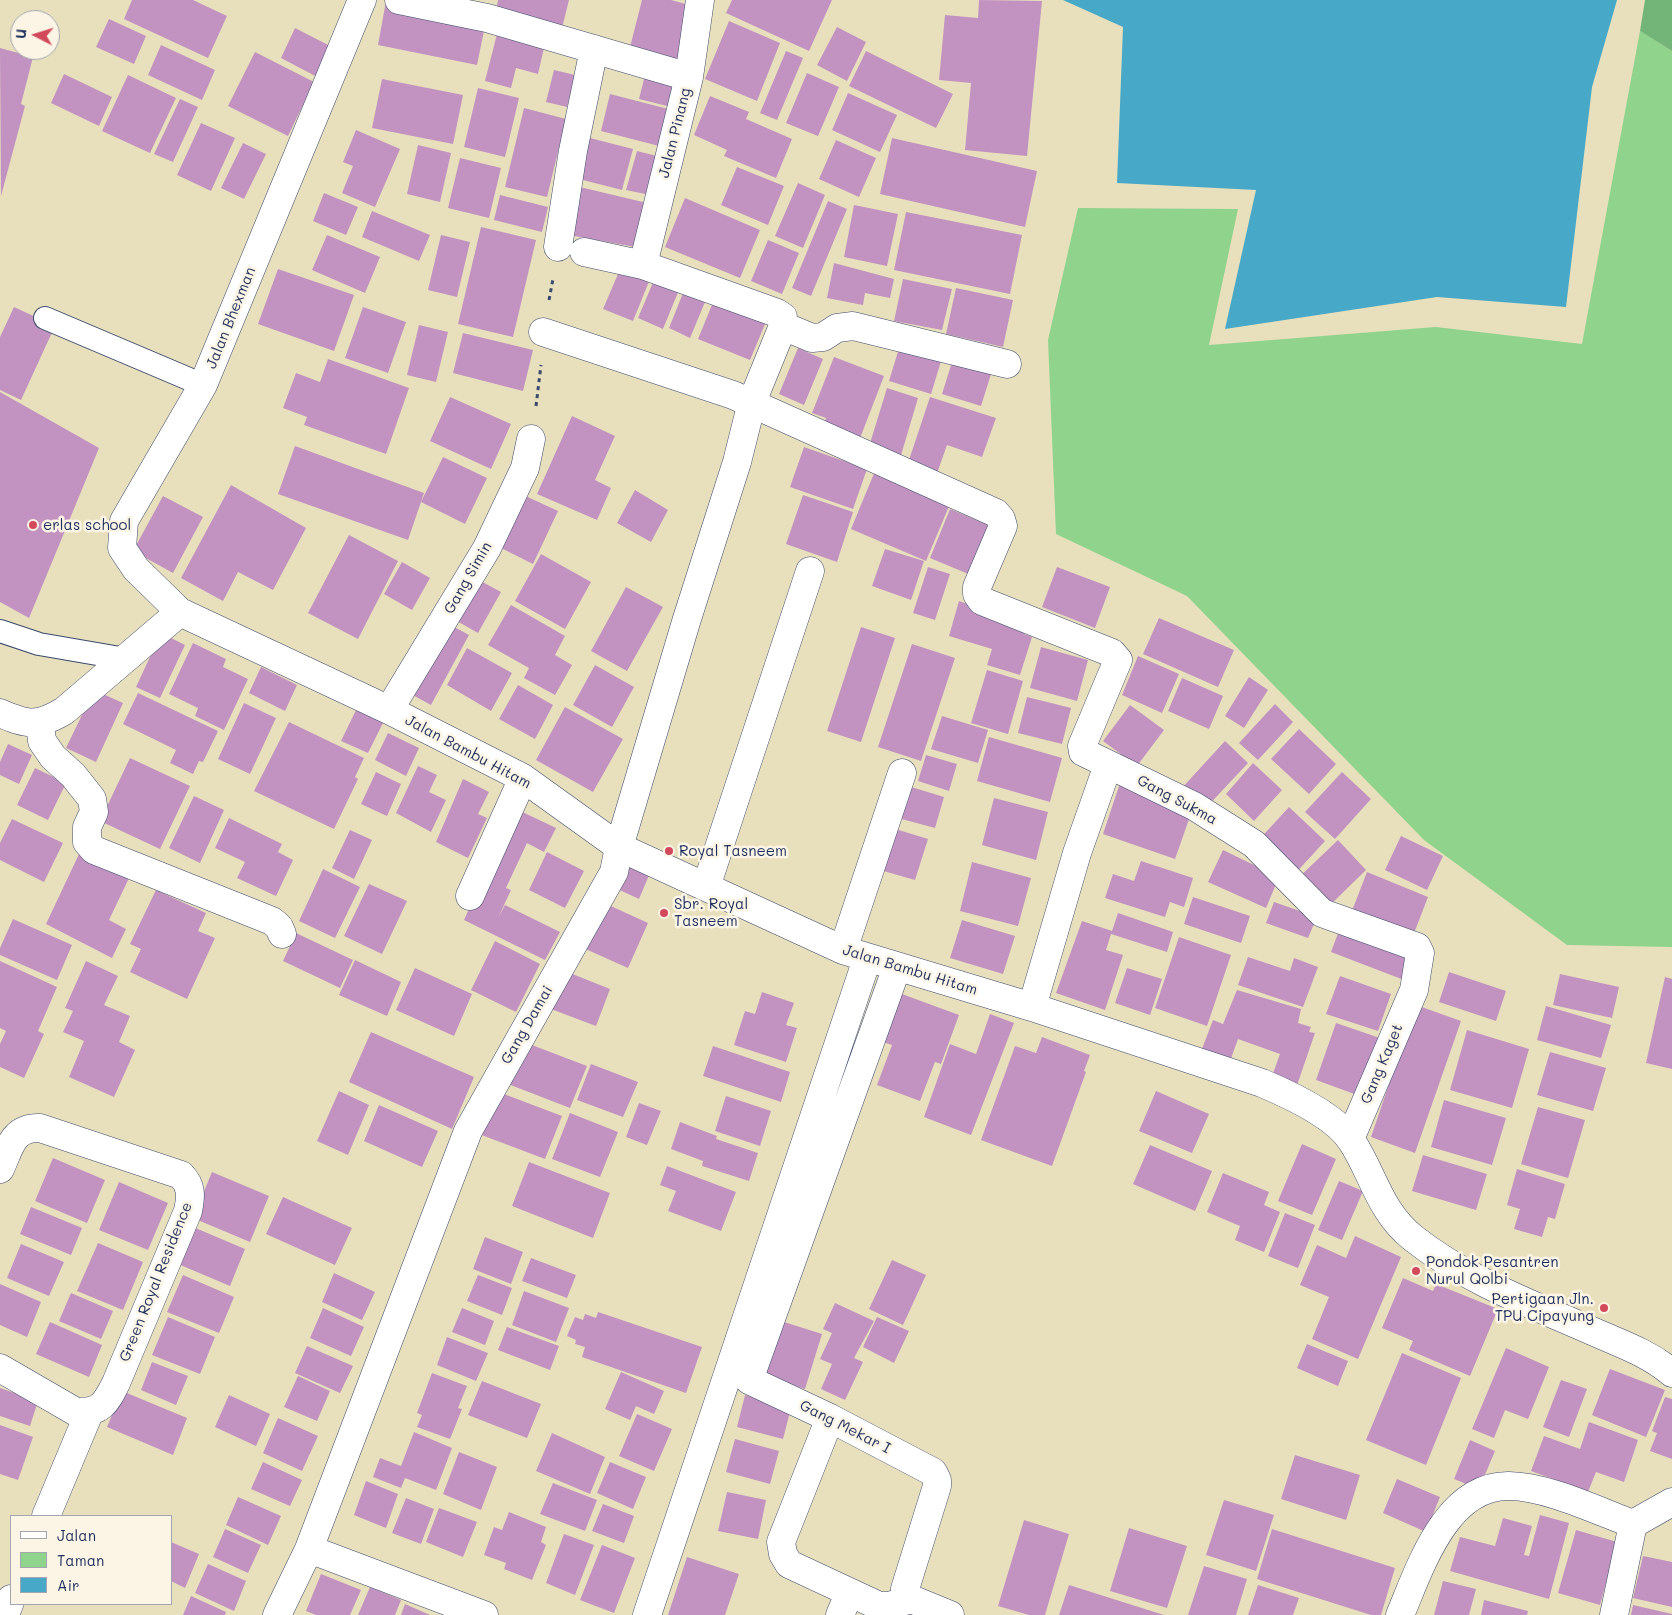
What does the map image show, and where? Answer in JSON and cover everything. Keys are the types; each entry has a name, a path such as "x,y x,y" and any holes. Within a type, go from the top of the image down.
{"street":[{"name":"Jalan Bhexman","path":"180,612 136,569 122,548 124,521 203,385 362,0"},
{"path":"399,0 487,18 689,77"},
{"name":"Jalan Pinang","path":"643,265 689,77 700,0"},
{"path":"594,49 574,151 571,250 643,265 777,313 783,317 783,326 812,338 823,337 837,328 853,326 1008,364"},
{"name":"Gang Damai","path":"277,1615 309,1549 468,1131 614,872 619,848 686,622 737,462 752,402 783,326"},
{"path":"543,332 752,402"},
{"name":"Gang Sukma","path":"752,402 996,513 1001,519 1003,526 977,587 977,594 982,601 1112,653 1118,660 1082,746 1083,752 1194,806 1254,844 1322,913 1416,947 1421,957 1414,990"},
{"name":"Gang Simin","path":"389,710 487,548 525,468 531,439"},
{"path":"706,887 810,572"},
{"path":"0,713 25,724 40,723 64,711 180,612"},
{"name":"Jalan Bambu Hitam","path":"180,612 389,710 523,778 619,848 855,954 896,968 1032,1007 1262,1083 1295,1098 1325,1117 1350,1138 1384,1206 1412,1237 1446,1262 1491,1285 1633,1349 1660,1363 1672,1373"},
{"path":"40,723 42,741 53,757 73,775 92,799 94,812 87,827 87,842 94,850 272,921 279,927 282,934"},
{"path":"1032,1007 1077,853 1108,765"},
{"path":"647,1615 855,954 902,773"},
{"path":"470,896 523,778"},
{"name":"Gang Mekar I","path":"896,968 748,1380 830,1418 933,1472 937,1480 905,1589 906,1595 911,1599"},
{"name":"Gang Kaget","path":"1350,1138 1414,990"},
{"name":"Green Royal Residence","path":"0,1169 17,1134 28,1127 40,1128 181,1175 189,1183 191,1196 188,1211 116,1383 105,1403 89,1413 46,1515"},
{"path":"0,1368 76,1412 89,1413"},
{"path":"830,1418 781,1542 783,1554 789,1564 844,1604 889,1606 911,1599 950,1615"},
{"path":"1400,1615 1424,1557 1443,1524 1478,1492 1492,1487 1527,1488 1633,1524 1672,1502"},
{"path":"1614,1615 1633,1524"},
{"path":"309,1549 484,1615"},
{"path":"4,1615 10,1601"}],"lane":[{"path":"45,318 203,385"},
{"path":"0,630 39,644 126,659"}],"green space":[{"path":"1645,0 1672,0 1672,51 1640,31"},
{"path":"1640,31 1672,51 1672,947 1567,945 1424,840 1187,596 1056,534 1048,340 1078,208 1238,209 1209,345 1436,327 1582,344"}],"water":[{"path":"1063,0 1617,0 1592,87 1566,307 1437,297 1225,329 1256,190 1117,183 1123,27"}],"building":[{"path":"132,0 193,0 227,16 208,58 124,19"},
{"path":"498,0 569,0 561,32 495,15"},
{"path":"642,0 671,0 697,7 681,69 628,55"},
{"path":"732,0 832,0 809,51 726,13"},
{"path":"979,0 1042,1 1027,156 965,150 971,83 939,80 945,15 978,18"},
{"path":"386,1 486,21 477,65 378,45"},
{"path":"109,19 146,36 134,64 96,47"},
{"path":"729,21 780,43 757,101 705,79"},
{"path":"837,27 866,42 847,81 817,65"},
{"path":"295,28 334,48 319,78 281,58"},
{"path":"498,30 546,39 538,74 516,68 511,88 485,81"},
{"path":"161,45 215,70 202,100 148,75"},
{"path":"0,48 10,51 10,60 32,60 21,104 25,106 1,196"},
{"path":"786,51 803,58 777,120 760,113"},
{"path":"866,51 953,94 936,128 849,86"},
{"path":"255,52 314,82 288,136 228,106"},
{"path":"647,67 683,76 675,108 639,99"},
{"path":"554,70 575,75 567,107 546,102"},
{"path":"807,73 839,87 818,136 786,123"},
{"path":"64,74 112,97 99,126 51,103"},
{"path":"128,75 176,98 150,153 102,131"},
{"path":"382,79 463,95 453,144 372,128"},
{"path":"478,88 519,98 505,157 464,147"},
{"path":"848,93 897,115 880,152 832,130"},
{"path":"610,94 672,110 663,147 601,131"},
{"path":"710,96 749,112 746,119 792,139 776,178 724,156 727,150 694,135"},
{"path":"180,99 198,107 173,162 154,154"},
{"path":"524,108 566,119 547,197 505,187"},
{"path":"201,123 235,138 211,191 177,175"},
{"path":"356,130 400,149 375,207 342,193 353,166 343,162"},
{"path":"590,138 633,149 622,190 579,179"},
{"path":"892,138 1037,171 1025,227 880,194"},
{"path":"836,140 876,158 859,197 819,179"},
{"path":"243,143 266,154 244,199 221,188"},
{"path":"418,145 451,153 440,202 407,194"},
{"path":"637,151 665,158 655,196 626,190"},
{"path":"460,158 501,168 489,218 448,208"},
{"path":"737,167 784,186 768,225 721,205"},
{"path":"798,183 825,195 803,248 775,236"},
{"path":"580,187 647,203 635,247 569,235"},
{"path":"324,193 358,207 346,235 313,221"},
{"path":"500,195 548,207 542,232 494,220"},
{"path":"685,198 760,230 740,278 665,247"},
{"path":"828,201 847,209 811,296 792,288"},
{"path":"854,205 898,214 887,266 844,257"},
{"path":"372,211 430,235 419,261 362,237"},
{"path":"906,212 1022,235 1010,294 894,270"},
{"path":"481,227 536,240 513,337 458,324"},
{"path":"327,235 380,257 365,293 312,270"},
{"path":"441,235 470,242 457,297 428,290"},
{"path":"768,240 799,253 782,294 751,281"},
{"path":"834,263 894,279 890,298 865,293 863,305 827,298"},
{"path":"621,267 650,279 633,321 603,309"},
{"path":"278,269 354,295 334,351 258,324"},
{"path":"903,279 952,289 942,330 894,321"},
{"path":"654,280 679,290 663,329 638,318"},
{"path":"956,288 1013,300 1003,347 946,334"},
{"path":"683,293 705,302 690,338 669,328"},
{"path":"716,295 768,317 750,360 698,339"},
{"path":"14,307 55,326 21,400 0,390 0,337"},
{"path":"363,307 406,322 388,373 345,358"},
{"path":"419,325 448,332 436,382 407,375"},
{"path":"463,333 533,350 523,391 453,373"},
{"path":"900,345 942,358 931,394 889,381"},
{"path":"798,348 823,359 804,405 779,394"},
{"path":"834,357 884,376 857,446 821,432 826,418 812,413"},
{"path":"328,359 409,388 386,454 304,425 307,417 283,408 296,373 320,382"},
{"path":"953,359 992,371 981,406 942,394"},
{"path":"887,388 918,398 899,462 867,453"},
{"name":"erlas school","path":"0,392 99,448 29,618 0,602"},
{"path":"450,397 511,424 491,469 430,441"},
{"path":"930,397 996,418 982,457 947,445 935,479 906,469"},
{"path":"572,416 615,436 595,480 611,488 597,520 537,494"},
{"path":"295,446 424,493 408,540 278,494"},
{"path":"804,447 867,469 853,509 790,487"},
{"path":"443,457 487,478 465,524 421,502"},
{"path":"875,471 950,504 926,561 851,529"},
{"path":"231,485 306,528 273,590 238,572 223,601 181,578"},
{"path":"635,490 668,510 651,542 617,523"},
{"path":"519,493 558,511 533,564 495,545"},
{"path":"803,495 853,512 837,562 786,544"},
{"path":"163,496 203,517 173,573 133,551"},
{"path":"950,509 993,527 973,576 930,558"},
{"path":"349,535 398,561 358,639 308,613"},
{"path":"885,549 924,561 911,600 872,586"},
{"path":"541,554 591,582 565,629 515,601"},
{"path":"402,562 430,578 412,610 384,594"},
{"path":"928,567 950,574 935,620 913,613"},
{"path":"1057,567 1110,587 1095,628 1042,607"},
{"path":"477,579 501,592 478,633 455,620"},
{"path":"626,587 663,607 627,671 591,651"},
{"path":"959,601 1027,624 1024,634 1032,637 1020,675 987,665 992,649 949,636"},
{"path":"511,605 565,636 555,655 572,665 555,695 524,678 529,668 488,645"},
{"path":"1159,618 1234,650 1218,687 1143,654"},
{"path":"445,622 469,635 431,705 407,692"},
{"path":"861,627 895,638 861,742 827,731"},
{"path":"161,633 185,645 160,698 136,687"},
{"path":"193,643 226,659 223,667 248,679 224,730 195,716 198,708 169,694"},
{"path":"912,644 955,658 921,761 878,747"},
{"path":"1041,647 1088,660 1077,701 1030,688"},
{"path":"467,648 512,673 491,711 447,685"},
{"path":"1138,656 1179,674 1162,713 1122,695"},
{"path":"595,665 634,687 612,727 573,705"},
{"path":"261,667 297,685 285,711 249,693"},
{"path":"987,670 1023,681 1008,734 971,723"},
{"path":"1249,677 1268,690 1244,728 1225,716"},
{"path":"1182,678 1223,696 1209,729 1168,711"},
{"path":"518,685 553,705 535,739 499,719"},
{"path":"94,690 123,703 96,762 66,748"},
{"path":"138,693 218,731 203,762 199,761 193,774 170,763 176,750 123,724"},
{"path":"1027,697 1071,708 1062,744 1018,733"},
{"path":"244,703 276,718 250,774 218,759"},
{"path":"1275,704 1293,722 1258,760 1239,743"},
{"path":"1130,705 1164,730 1137,766 1103,741"},
{"path":"565,707 623,739 593,792 536,760"},
{"path":"357,708 384,721 368,753 341,741"},
{"path":"942,716 988,730 978,763 931,749"},
{"path":"289,722 364,758 355,777 358,779 334,829 254,791"},
{"path":"1299,729 1336,764 1309,794 1271,759"},
{"path":"388,733 419,748 406,776 375,760"},
{"path":"989,737 1062,758 1050,802 977,781"},
{"path":"1225,741 1248,763 1204,810 1181,789"},
{"path":"8,744 32,755 19,784 0,775 0,762"},
{"path":"926,755 957,764 949,791 918,781"},
{"path":"130,758 190,786 160,849 100,821"},
{"path":"1253,763 1282,790 1254,821 1226,794"},
{"path":"418,766 437,775 429,792 446,800 431,832 396,813"},
{"path":"35,768 66,783 48,820 17,805"},
{"path":"376,772 401,784 387,816 361,804"},
{"path":"1342,772 1371,799 1335,839 1305,812"},
{"path":"463,779 489,792 478,814 487,818 468,858 436,842"},
{"path":"1120,783 1193,808 1175,859 1103,834"},
{"path":"908,786 944,797 935,828 898,818"},
{"path":"194,796 224,810 200,863 169,848"},
{"path":"994,798 1048,812 1036,860 982,845"},
{"path":"1289,807 1325,841 1292,877 1256,843"},
{"path":"514,808 556,828 544,852 527,843 506,888 511,890 498,918 505,905 560,932 545,960 464,920"},
{"path":"229,818 282,844 278,852 293,860 276,896 237,878 245,862 215,848"},
{"path":"12,819 63,843 44,882 0,860 0,843"},
{"path":"892,828 928,839 915,880 880,870"},
{"path":"350,830 372,840 354,879 332,868"},
{"path":"1401,836 1443,856 1427,890 1385,870"},
{"path":"1338,840 1366,870 1324,911 1295,881"},
{"path":"1223,850 1279,877 1266,908 1208,882"},
{"path":"80,852 130,876 109,920 126,929 112,958 46,924"},
{"path":"547,852 584,871 565,908 529,890"},
{"path":"622,860 650,873 639,899 611,886"},
{"path":"1141,861 1193,878 1184,907 1170,902 1165,917 1105,898 1113,874 1134,881"},
{"path":"972,862 1031,878 1018,926 960,911"},
{"path":"323,869 360,887 335,938 299,921"},
{"path":"1367,872 1428,897 1411,941 1350,916"},
{"path":"369,884 407,901 382,954 344,936"},
{"path":"156,890 206,913 198,931 215,938 187,999 130,972 141,949 130,944"},
{"path":"1193,897 1250,916 1241,943 1184,924"},
{"path":"602,902 648,923 628,968 581,947"},
{"path":"1274,902 1317,917 1308,938 1266,923"},
{"path":"1118,913 1173,932 1167,952 1111,934 1106,950 1123,955 1105,1010 1056,993 1082,921 1112,931"},
{"path":"13,919 72,945 57,980 0,955 0,948"},
{"path":"962,920 1015,936 1003,974 950,958"},
{"path":"1343,920 1416,948 1404,980 1331,952"},
{"path":"296,933 353,960 340,988 283,961"},
{"path":"1179,937 1231,955 1207,1026 1155,1008"},
{"path":"495,941 540,964 516,1012 471,990"},
{"path":"1248,957 1290,971 1294,958 1318,967 1303,1007 1238,985"},
{"path":"355,960 401,982 387,1016 339,995"},
{"path":"0,961 57,987 38,1031 44,1034 24,1078 0,1067 0,1044 6,1031 0,1028"},
{"path":"86,961 118,976 104,1005 130,1016 119,1042 135,1050 114,1097 69,1077 84,1041 63,1032 73,1011 65,1008"},
{"path":"415,968 472,994 454,1036 396,1010"},
{"path":"1127,968 1162,979 1150,1015 1115,1003"},
{"path":"565,971 610,989 596,1026 551,1009"},
{"path":"1449,972 1506,991 1496,1021 1439,1002"},
{"path":"1560,974 1619,987 1612,1018 1553,1005"},
{"path":"1340,976 1391,994 1378,1031 1326,1014"},
{"path":"1665,977 1672,979 1672,1069 1646,1063"},
{"path":"891,990 959,1015 941,1064 935,1062 920,1101 877,1085 892,1045 873,1039"},
{"path":"1237,990 1301,1009 1298,1023 1311,1027 1309,1032 1315,1033 1296,1088 1271,1079 1280,1054 1238,1039 1229,1064 1200,1054 1213,1020 1223,1024"},
{"path":"762,992 794,1003 786,1025 797,1028 786,1062 734,1045 745,1011 755,1014"},
{"path":"1416,1005 1461,1021 1415,1153 1371,1137"},
{"path":"1546,1006 1611,1025 1601,1058 1537,1040"},
{"path":"990,1014 1014,1023 971,1135 924,1117 950,1044 976,1054"},
{"path":"1336,1023 1380,1038 1360,1096 1316,1080"},
{"path":"1467,1030 1529,1049 1512,1108 1450,1090"},
{"path":"371,1032 474,1077 452,1129 349,1082"},
{"path":"1042,1037 1090,1055 1084,1071 1086,1072 1052,1166 981,1140 1015,1046 1036,1053"},
{"path":"524,1042 587,1066 570,1108 508,1084"},
{"path":"713,1046 790,1072 781,1102 703,1076"},
{"path":"1550,1052 1606,1068 1593,1111 1537,1095"},
{"path":"591,1064 638,1082 623,1117 577,1100"},
{"path":"339,1091 369,1105 348,1155 317,1141"},
{"path":"496,1091 562,1116 545,1159 479,1134"},
{"path":"1156,1091 1209,1114 1192,1153 1139,1131"},
{"path":"726,1096 771,1111 760,1146 715,1131"},
{"path":"1444,1100 1506,1118 1492,1165 1431,1147"},
{"path":"639,1103 661,1111 647,1145 626,1137"},
{"path":"379,1105 438,1131 422,1167 364,1141"},
{"path":"1538,1107 1585,1120 1568,1178 1521,1164"},
{"path":"570,1113 618,1132 600,1177 552,1159"},
{"path":"680,1122 717,1136 716,1139 758,1153 749,1181 702,1166 703,1161 671,1149"},
{"path":"1302,1144 1336,1159 1312,1215 1278,1201"},
{"path":"1150,1145 1212,1171 1195,1211 1133,1184"},
{"path":"1423,1155 1487,1174 1476,1210 1412,1191"},
{"path":"53,1158 105,1180 87,1223 35,1201"},
{"path":"529,1162 610,1193 593,1238 512,1206"},
{"path":"667,1166 736,1192 721,1231 668,1211 676,1191 660,1185"},
{"path":"1517,1169 1565,1184 1555,1219 1548,1217 1542,1237 1514,1229 1520,1209 1507,1205"},
{"path":"212,1172 269,1196 250,1242 193,1218"},
{"path":"1223,1173 1269,1192 1264,1205 1280,1212 1264,1252 1235,1240 1240,1226 1207,1212"},
{"path":"1339,1181 1363,1191 1342,1240 1318,1230"},
{"path":"119,1182 168,1203 148,1250 99,1230"},
{"path":"283,1197 352,1228 335,1265 266,1234"},
{"path":"31,1207 82,1228 71,1255 20,1234"},
{"path":"1285,1213 1315,1225 1298,1268 1268,1256"},
{"path":"193,1227 245,1249 230,1286 178,1264"},
{"path":"1355,1236 1401,1257 1358,1359 1312,1339 1329,1297 1300,1285 1317,1245 1346,1258"},
{"path":"485,1237 523,1252 511,1284 473,1269"},
{"path":"98,1243 143,1262 123,1310 77,1291"},
{"path":"21,1244 64,1262 49,1296 7,1278"},
{"path":"531,1258 576,1275 567,1298 522,1281"},
{"path":"892,1260 926,1275 903,1325 869,1309"},
{"path":"334,1273 375,1292 362,1320 322,1302"},
{"path":"183,1275 234,1297 219,1333 167,1312"},
{"path":"478,1275 512,1288 502,1315 467,1301"},
{"path":"1403,1278 1433,1291 1436,1284 1498,1309 1470,1376 1409,1350 1413,1341 1382,1328"},
{"path":"0,1284 41,1302 27,1337 0,1325"},
{"path":"524,1291 569,1308 556,1342 512,1325"},
{"path":"71,1293 113,1311 101,1339 59,1321"},
{"path":"835,1303 874,1321 854,1358 863,1362 845,1400 821,1389 832,1364 820,1359 832,1333 823,1329"},
{"path":"323,1308 364,1327 351,1356 310,1338"},
{"path":"462,1308 494,1321 485,1345 452,1332"},
{"path":"598,1312 702,1347 686,1393 582,1357 585,1347 575,1344 576,1340 567,1336 575,1317 583,1320 585,1314 596,1318"},
{"path":"168,1317 215,1337 200,1374 152,1355"},
{"path":"877,1317 909,1331 894,1363 863,1347"},
{"path":"781,1321 822,1334 805,1389 764,1376"},
{"path":"50,1322 102,1345 89,1377 36,1354"},
{"path":"507,1327 559,1346 550,1370 498,1350"},
{"path":"447,1337 488,1353 476,1381 437,1365"},
{"path":"1307,1344 1348,1361 1338,1386 1297,1368"},
{"path":"307,1346 353,1366 340,1393 295,1373"},
{"path":"1506,1348 1549,1367 1528,1419 1505,1410 1494,1438 1472,1429"},
{"path":"1402,1353 1461,1378 1426,1465 1366,1440"},
{"path":"152,1362 188,1376 176,1405 141,1390"},
{"path":"1610,1369 1665,1390 1646,1437 1592,1415"},
{"path":"621,1372 664,1391 654,1414 636,1406 630,1420 605,1409"},
{"path":"432,1373 467,1386 458,1408 462,1409 450,1439 417,1427 422,1415 417,1413"},
{"path":"298,1376 330,1391 317,1421 284,1407"},
{"path":"1561,1380 1587,1389 1569,1437 1543,1427"},
{"path":"482,1381 541,1404 527,1438 468,1415"},
{"path":"0,1388 38,1401 30,1426 0,1416"},
{"path":"122,1391 187,1418 173,1455 107,1427"},
{"path":"229,1395 270,1414 256,1446 215,1427"},
{"path":"745,1395 791,1408 783,1439 737,1427"},
{"path":"1665,1397 1672,1399 1672,1459 1650,1451 1657,1433 1652,1431"},
{"path":"637,1414 672,1429 654,1471 619,1456"},
{"path":"278,1418 318,1436 302,1471 263,1453"},
{"path":"1589,1422 1638,1440 1624,1482 1596,1472 1588,1492 1531,1471 1544,1436 1580,1449"},
{"path":"0,1425 33,1437 18,1480 0,1474"},
{"path":"414,1432 452,1448 436,1490 405,1478 401,1488 373,1477 380,1458 401,1466"},
{"path":"552,1433 605,1457 590,1494 536,1471"},
{"path":"735,1439 779,1451 770,1484 726,1472"},
{"path":"1470,1440 1495,1451 1479,1489 1454,1479"},
{"path":"459,1452 497,1467 481,1510 443,1494"},
{"path":"1295,1455 1360,1475 1346,1520 1281,1499"},
{"path":"263,1462 302,1480 290,1506 251,1489"},
{"path":"610,1462 646,1477 633,1509 597,1493"},
{"path":"1397,1479 1440,1497 1426,1532 1383,1513"},
{"path":"366,1481 398,1494 386,1528 354,1515"},
{"path":"553,1483 597,1500 585,1531 540,1514"},
{"path":"727,1492 766,1500 758,1539 718,1531"},
{"path":"238,1497 281,1516 268,1545 226,1525"},
{"path":"406,1498 434,1509 421,1544 392,1533"},
{"path":"1224,1500 1274,1515 1256,1571 1206,1555"},
{"path":"603,1504 634,1516 624,1543 592,1531"},
{"path":"439,1508 477,1522 463,1557 426,1542"},
{"path":"509,1512 546,1527 541,1542 546,1545 532,1580 504,1569 506,1563 484,1555 494,1527 502,1530"},
{"path":"1540,1515 1569,1523 1549,1599 1450,1571 1460,1537 1495,1546 1503,1518 1532,1526 1524,1555 1529,1556"},
{"path":"1024,1520 1069,1534 1045,1615 1029,1615 998,1606"},
{"path":"1129,1528 1187,1546 1167,1608 1110,1591"},
{"path":"225,1529 261,1545 248,1573 213,1557"},
{"path":"1272,1529 1395,1568 1381,1615 1371,1615 1257,1579"},
{"path":"1576,1530 1617,1542 1600,1605 1558,1593"},
{"path":"564,1534 594,1545 575,1595 546,1583"},
{"path":"172,1542 199,1554 185,1588 172,1582"},
{"path":"602,1545 635,1558 614,1613 580,1600"},
{"path":"1643,1556 1672,1562 1672,1607 1633,1598"},
{"path":"687,1557 739,1574 725,1615 668,1615"},
{"path":"208,1564 246,1581 234,1611 195,1593"},
{"path":"1204,1566 1247,1579 1236,1615 1188,1615"},
{"path":"321,1574 361,1590 350,1615 316,1615 306,1611"},
{"path":"1443,1581 1476,1589 1469,1615 1434,1615"},
{"path":"1069,1585 1164,1615 1059,1615"},
{"path":"1258,1585 1299,1598 1293,1615 1248,1615"},
{"path":"370,1587 401,1600 395,1615 358,1615"},
{"path":"191,1596 226,1612 225,1615 183,1615"},
{"path":"1484,1600 1528,1611 1527,1615 1481,1615"},
{"path":"405,1604 430,1615 401,1615"},
{"path":"1633,1605 1672,1614 1672,1615 1631,1615"}],"place":[{"name":"erlas school","path":"33,525"},
{"name":"Royal Tasneem","path":"669,851"},
{"name":"Sbr. Royal Tasneem","path":"664,913"},
{"name":"Pondok Pesantren Nurul Qolbi","path":"1416,1271"},
{"name":"Pertigaan Jln. TPU Cipayung","path":"1604,1308"}]}
